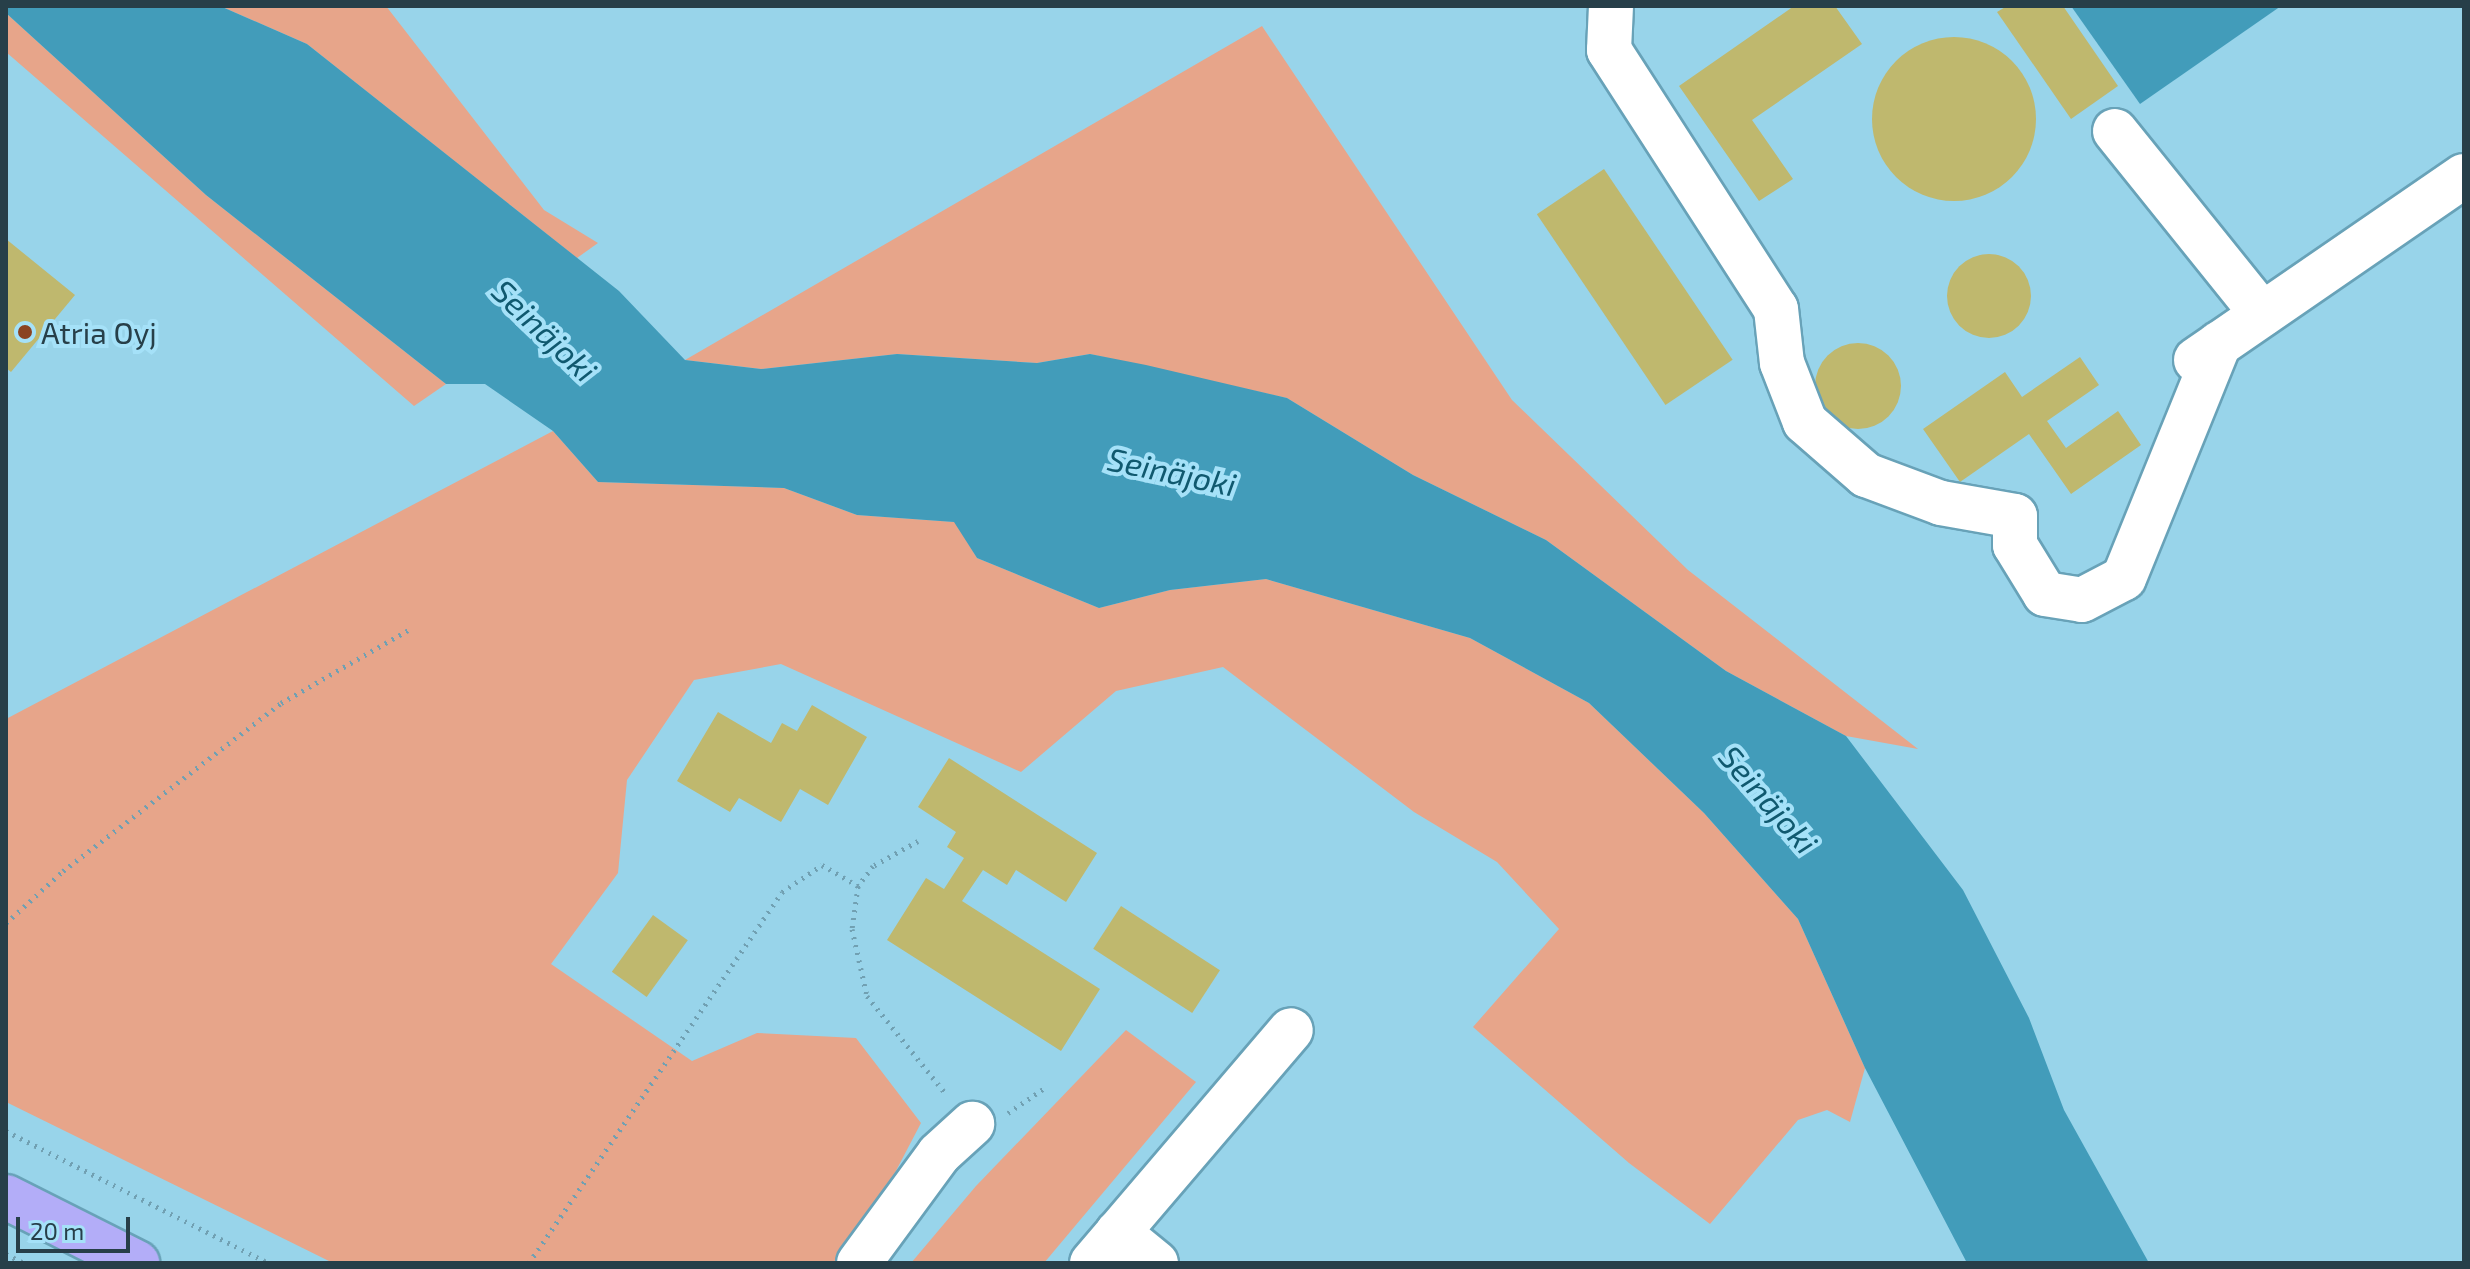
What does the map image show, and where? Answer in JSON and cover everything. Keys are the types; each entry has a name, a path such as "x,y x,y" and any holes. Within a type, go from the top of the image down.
{"main road":[{"path":"6,1197 137,1263"}],"lane":[{"path":"1611,6 1609,50 1776,309 1782,363 1805,422 1866,475 1941,503 2015,516 2015,545 2045,594 2082,600 2124,578 2219,344"},
{"path":"2115,131 2262,314"},
{"path":"2180,371 2464,176"},
{"path":"1156,1263 1105,1248 1291,1030"},
{"path":"859,1263 939,1154 972,1124"}],"path":[{"path":"6,923 63,871 281,703 410,629"},
{"path":"918,841 873,866 858,886 852,929 867,996 972,1124 995,1120 1046,1087"},
{"path":"529,1263 782,892 822,865 858,886"},
{"path":"6,1131 269,1263"},
{"path":"6,1254 24,1263"}],"shaded area":[{"path":"220,6 386,6 544,210 598,243 577,258 307,44"},
{"path":"6,13 206,195 446,384 414,406 6,52"},
{"path":"1262,26 1512,400 1688,570 1918,749 1846,736 1726,671 1546,540 1413,475 1287,398 1090,354 1037,363 897,354 761,369 685,360"},
{"path":"553,431 598,482 784,488 857,515 955,522 977,558 1099,608 1170,590 1266,579 1470,638 1589,703 1704,813 1798,919 1865,1068 1850,1122 1827,1110 1798,1120 1710,1224 1629,1163 1473,1027 1559,929 1497,862 1414,812 1223,667 1116,691 1021,772 781,664 694,680 627,780 618,873 551,964 692,1061 757,1033 856,1038 921,1123 877,1207 833,1263 333,1263 6,1102 6,719"},
{"path":"1126,1030 1196,1082 1044,1263 911,1263 976,1186"}],"water":[{"name":"Seinäjoki","path":"6,6 220,6 307,44 619,291 685,360 761,369 897,354 1037,363 1090,354 1146,365 1287,398 1413,475 1546,540 1726,671 1846,736 1963,890 2029,1018 2064,1110 2149,1263 1967,1263 1865,1068 1798,919 1704,813 1589,703 1470,638 1266,579 1170,590 1099,608 977,558 954,522 857,515 784,488 598,482 553,431 485,384 446,384 206,195 6,13"},
{"path":"2071,6 2281,6 2140,104"}],"building":[{"path":"1794,6 1835,6 1862,44 1752,120 1793,179 1759,201 1679,86"},
{"path":"2007,6 2063,6 2118,86 2071,119 1997,12"},
{"path":"1954,37 1986,43 2012,61 2030,87 2036,119 2030,151 2012,177 1986,195 1954,201 1922,195 1896,177 1878,151 1872,119 1878,87 1896,61 1922,43"},
{"path":"1604,169 1733,360 1665,405 1537,214"},
{"name":"Atria Oyj","path":"6,239 75,295 11,372 6,368"},
{"path":"1981,254 1997,254 2013,261 2024,272 2031,296 2028,312 2019,326 1997,338 1981,338 1965,331 1954,320 1947,304 1947,288 1954,272 1965,261"},
{"path":"1858,343 1874,347 1888,356 1897,370 1901,386 1897,402 1888,416 1874,425 1858,429 1842,425 1828,416 1819,402 1815,386 1819,370 1828,356 1842,347"},
{"path":"2080,357 2099,385 2047,421 2066,448 2118,411 2141,445 2071,494 2029,434 1960,482 1923,429 2005,372 2022,397"},
{"path":"812,705 867,737 828,805 800,789 781,822 739,798 730,812 677,781 718,712 771,743 782,723 797,731"},
{"path":"949,758 1097,853 1066,902 1016,870 1007,885 983,870 962,901 1100,989 1061,1051 887,940 926,878 944,889 964,858 947,847 956,832 918,807"},
{"path":"1121,906 1220,970 1192,1013 1093,949"},
{"path":"653,915 688,940 647,997 612,972"}],"place":[{"name":"Atria Oyj","path":"25,332"}]}
